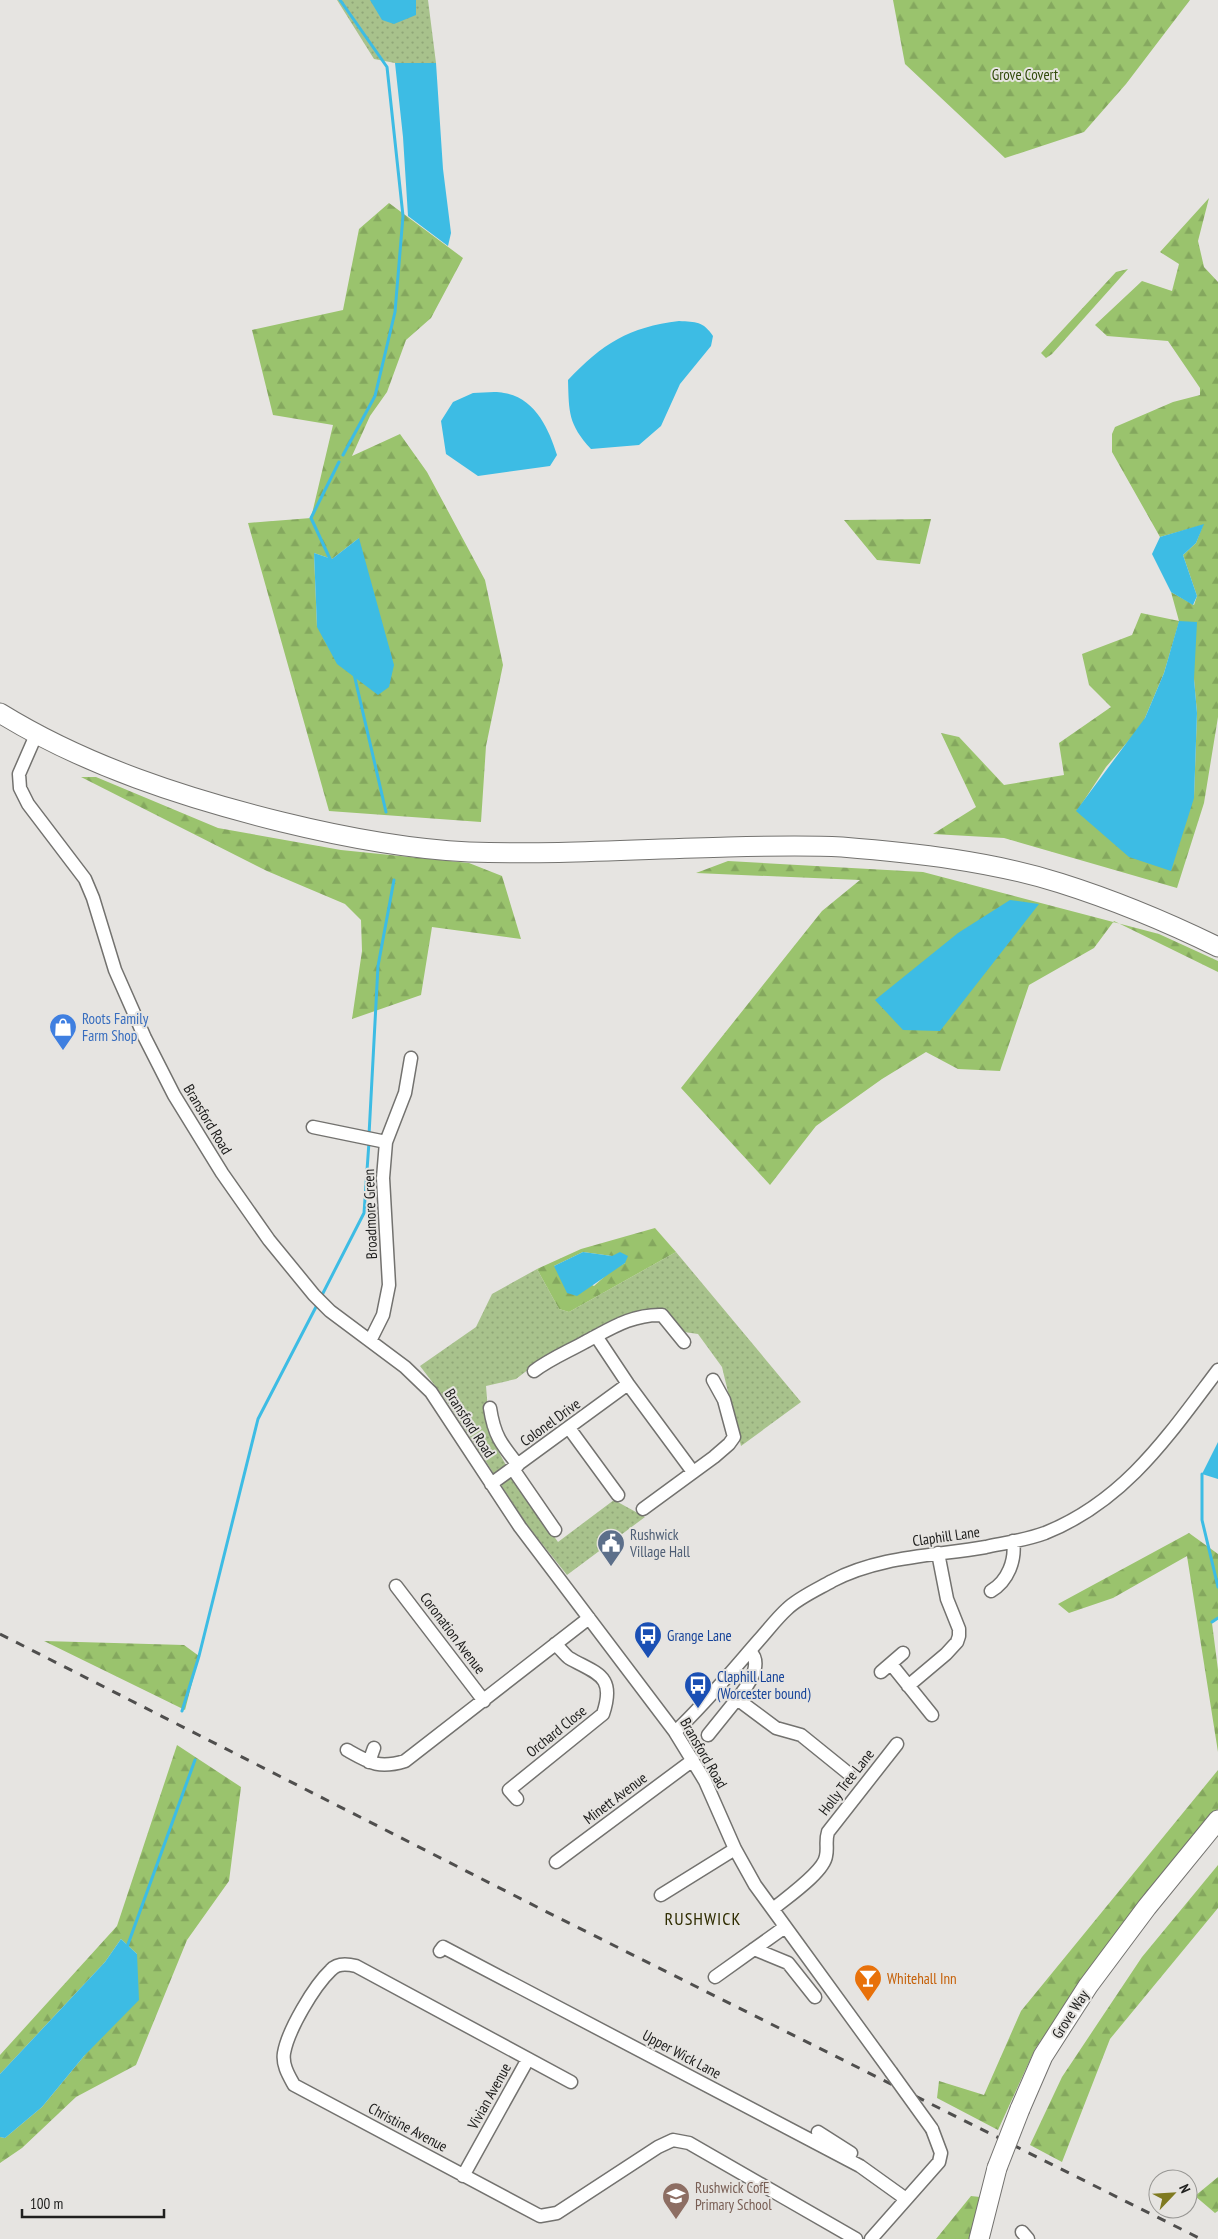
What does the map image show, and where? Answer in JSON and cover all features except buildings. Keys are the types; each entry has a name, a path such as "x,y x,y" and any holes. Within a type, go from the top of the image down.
{"highway":[{"path":"0,713 36,735 99,763 191,797 332,834 398,846 468,852 781,846 841,847 970,862 1059,883 1168,923 1218,947"},
{"name":"Grove Way","path":"980,2239 997,2168 1043,2056 1088,1986 1147,1907 1218,1820"}],"street":[{"name":"Bransford Road","path":"36,735 19,774 20,788 28,804 85,879 93,898 115,970 145,1038 174,1094 222,1173 292,1270 330,1311 371,1339 418,1378 430,1392 520,1527 693,1760 705,1781 735,1849 755,1885 932,2129 941,2153 939,2162 906,2199"},
{"name":"Broadmore Green","path":"371,1339 383,1314 389,1285 383,1178 386,1142 404,1093 411,1058"},
{"path":"312,1127 386,1142"},
{"path":"534,1371 552,1358 616,1325 646,1316 662,1315 684,1342"},
{"path":"596,1336 628,1384 693,1472"},
{"name":"Claphill Lane","path":"674,1732 698,1709 788,1608 831,1582 854,1570 876,1564 1013,1542 1044,1534 1104,1501 1128,1481 1158,1448 1218,1370"},
{"path":"643,1509 714,1457 734,1437 724,1400 712,1380"},
{"name":"Colonel Drive","path":"491,1484 628,1384"},
{"path":"490,1408 496,1434 555,1530"},
{"path":"569,1428 618,1495"},
{"path":"991,1591 1000,1586 1005,1579 1015,1553 1013,1542"},
{"path":"908,1686 946,1654 957,1642 959,1636 959,1629 947,1600 938,1553"},
{"name":"Coronation Avenue","path":"396,1586 484,1701"},
{"path":"347,1750 369,1762 388,1767 405,1761 589,1618"},
{"name":"Orchard Close","path":"518,1799 509,1790 603,1714 608,1698 604,1681 600,1674 567,1656 555,1644"},
{"path":"708,1734 737,1699 753,1674 756,1664 754,1656 750,1651"},
{"path":"903,1653 886,1668 908,1686 932,1715"},
{"path":"737,1699 776,1728 801,1735 848,1773"},
{"name":"Holly Tree Lane","path":"773,1909 821,1867 826,1856 825,1842 828,1832 897,1744"},
{"path":"369,1762 374,1748"},
{"name":"Minett Avenue","path":"556,1862 693,1760"},
{"path":"661,1895 735,1849"},
{"path":"715,1977 785,1927"},
{"name":"Upper Wick Lane","path":"440,1951 443,1947 860,2166 906,2199"},
{"path":"754,1949 788,1963 815,1996"},
{"name":"Christine Avenue","path":"571,2082 364,1970 347,1963 332,1968 301,2011 284,2054 286,2072 294,2086 540,2216 557,2213 658,2147 673,2140 689,2143 856,2239"},
{"name":"Vivian Avenue","path":"463,2176 528,2059"},
{"path":"818,2132 854,2155 860,2166"},
{"path":"871,2239 906,2199"}],"green space":[{"path":"337,0 428,0 436,63 395,63 374,59"},
{"name":"Grove Covert","path":"893,0 1190,0 1126,84 1084,132 1005,158 905,64"},
{"path":"1209,198 1198,241 1204,267 1218,282 1218,717 1204,803 1177,888 1004,838 933,834 976,807 941,733 959,737 1004,785 1064,775 1059,743 1111,707 1089,685 1082,654 1132,635 1141,613 1179,621 1171,592 1194,605 1197,596 1183,555 1196,543 1203,525 1160,537 1112,452 1112,434 1115,427 1173,402 1200,395 1200,388 1168,341 1107,336 1095,325 1142,281 1172,291 1179,264 1160,252","holes":["1179,622 1194,679 1197,713 1194,797 1077,811 1106,767 1142,725 1164,673"]},
{"path":"389,203 463,258 431,318 406,340 387,392 370,416 352,456 400,434 427,472 485,580 503,665 486,746 481,822 329,811 248,523 311,518 333,425 273,415 252,330 343,310 359,229","holes":["359,538 317,627 314,553 332,559"]},
{"path":"1128,269 1052,354 1046,358 1041,353 1116,272"},
{"path":"931,519 920,564 877,560 844,520"},
{"path":"81,777 96,777 218,828 341,850 469,863 502,876 521,939 432,927 421,995 352,1019 362,951 361,920 345,904 267,871"},
{"path":"728,861 923,872 1113,922 1094,948 1029,985 1000,1071 958,1069 926,1052 882,1079 816,1126 770,1185 681,1088 822,911 860,880 696,873"},
{"path":"1119,924 1159,934 1218,961 1218,972"},
{"path":"655,1228 676,1252 569,1312 559,1309 537,1269 581,1249","holes":["583,1252 612,1256 625,1263 612,1270 594,1286 554,1266"]},
{"path":"676,1252 801,1402 741,1446 722,1367 698,1334 684,1332 664,1309 612,1320 542,1359 516,1379 486,1386 490,1436 513,1478 558,1542 614,1500 645,1517 567,1575 527,1525 446,1400 420,1366 476,1327 492,1294 537,1269 559,1309 569,1312"},
{"path":"1189,1533 1218,1554 1218,1619 1212,1623 1218,1670 1218,1752 1187,1556 1113,1598 1069,1613 1058,1604"},
{"path":"44,1641 184,1645 199,1656 185,1710"},
{"path":"177,1745 241,1787 229,1881 187,1940 136,2065 76,2097 22,2148 0,2163 0,2137 5,2138 42,2107 84,2056 137,1954 121,1939 105,1962 0,2074 0,2055 117,1926"},
{"path":"1218,1770 1218,1809 1076,1990 1035,2049 998,2130 937,2098 939,2081 984,2095 1021,2011"},
{"path":"1218,1865 1218,1908 1110,2039 1062,2162 1030,2145 1062,2077 1142,1957"},
{"path":"1218,2177 1218,2211 1215,2213 1198,2199 1198,2194"},
{"path":"971,2196 980,2197 971,2239 936,2239"}],"water":[{"path":"370,0 416,0 416,15 394,24 382,20"},
{"path":"395,63 436,63 443,169 451,233 448,246 408,216 403,137"},
{"path":"679,321 699,323 706,327 713,336 711,346 680,384 661,426 639,445 591,449 578,432 571,417 568,380 593,356 618,339 645,328"},
{"path":"473,393 504,393 515,396 532,408 545,425 557,455 550,466 478,476 446,454 441,421 453,402"},
{"path":"1204,524 1196,543 1183,555 1197,596 1193,605 1171,592 1152,554 1160,537"},
{"path":"359,538 394,665 389,687 378,695 337,664 317,627 314,553 332,559"},
{"path":"1179,621 1197,622 1194,679 1197,713 1194,798 1171,871 1129,857 1076,811 1145,718 1164,673"},
{"path":"1010,900 1039,904 940,1031 903,1030 875,1000 958,933"},
{"path":"583,1252 612,1256 620,1252 628,1256 625,1263 577,1296 567,1293 554,1266"},
{"path":"1218,1442 1218,1479 1202,1474"},
{"path":"121,1939 137,1954 139,2000 84,2056 42,2107 5,2138 0,2137 0,2074 105,1962"}],"waterway":[{"path":"340,0 387,67 403,216 395,312 375,396 343,455"},
{"path":"331,561 311,518 339,462"},
{"path":"354,674 386,812"},
{"path":"369,1135 378,966 394,880"},
{"path":"321,1297 364,1213 369,1142"},
{"path":"182,1711 199,1656 258,1419 318,1303"},
{"path":"1202,1474 1202,1520 1218,1587"},
{"path":"1212,1622 1218,1618"},
{"path":"127,1947 195,1760"}],"railway":[{"path":"0,1634 537,1907 1201,2239"}],"place":[{"name":"Roots Family Farm Shop","path":"63,1051"},
{"name":"Rushwick Village Hall","path":"611,1567"},
{"name":"Grange Lane","path":"648,1659"},
{"name":"Claphill Lane (Worcester bound)","path":"698,1709"},
{"name":"Whitehall Inn","path":"868,2002"},
{"name":"Rushwick CofE Primary School","path":"676,2220"}],"district":[{"name":"RUSHWICK","path":"703,1918"}]}
